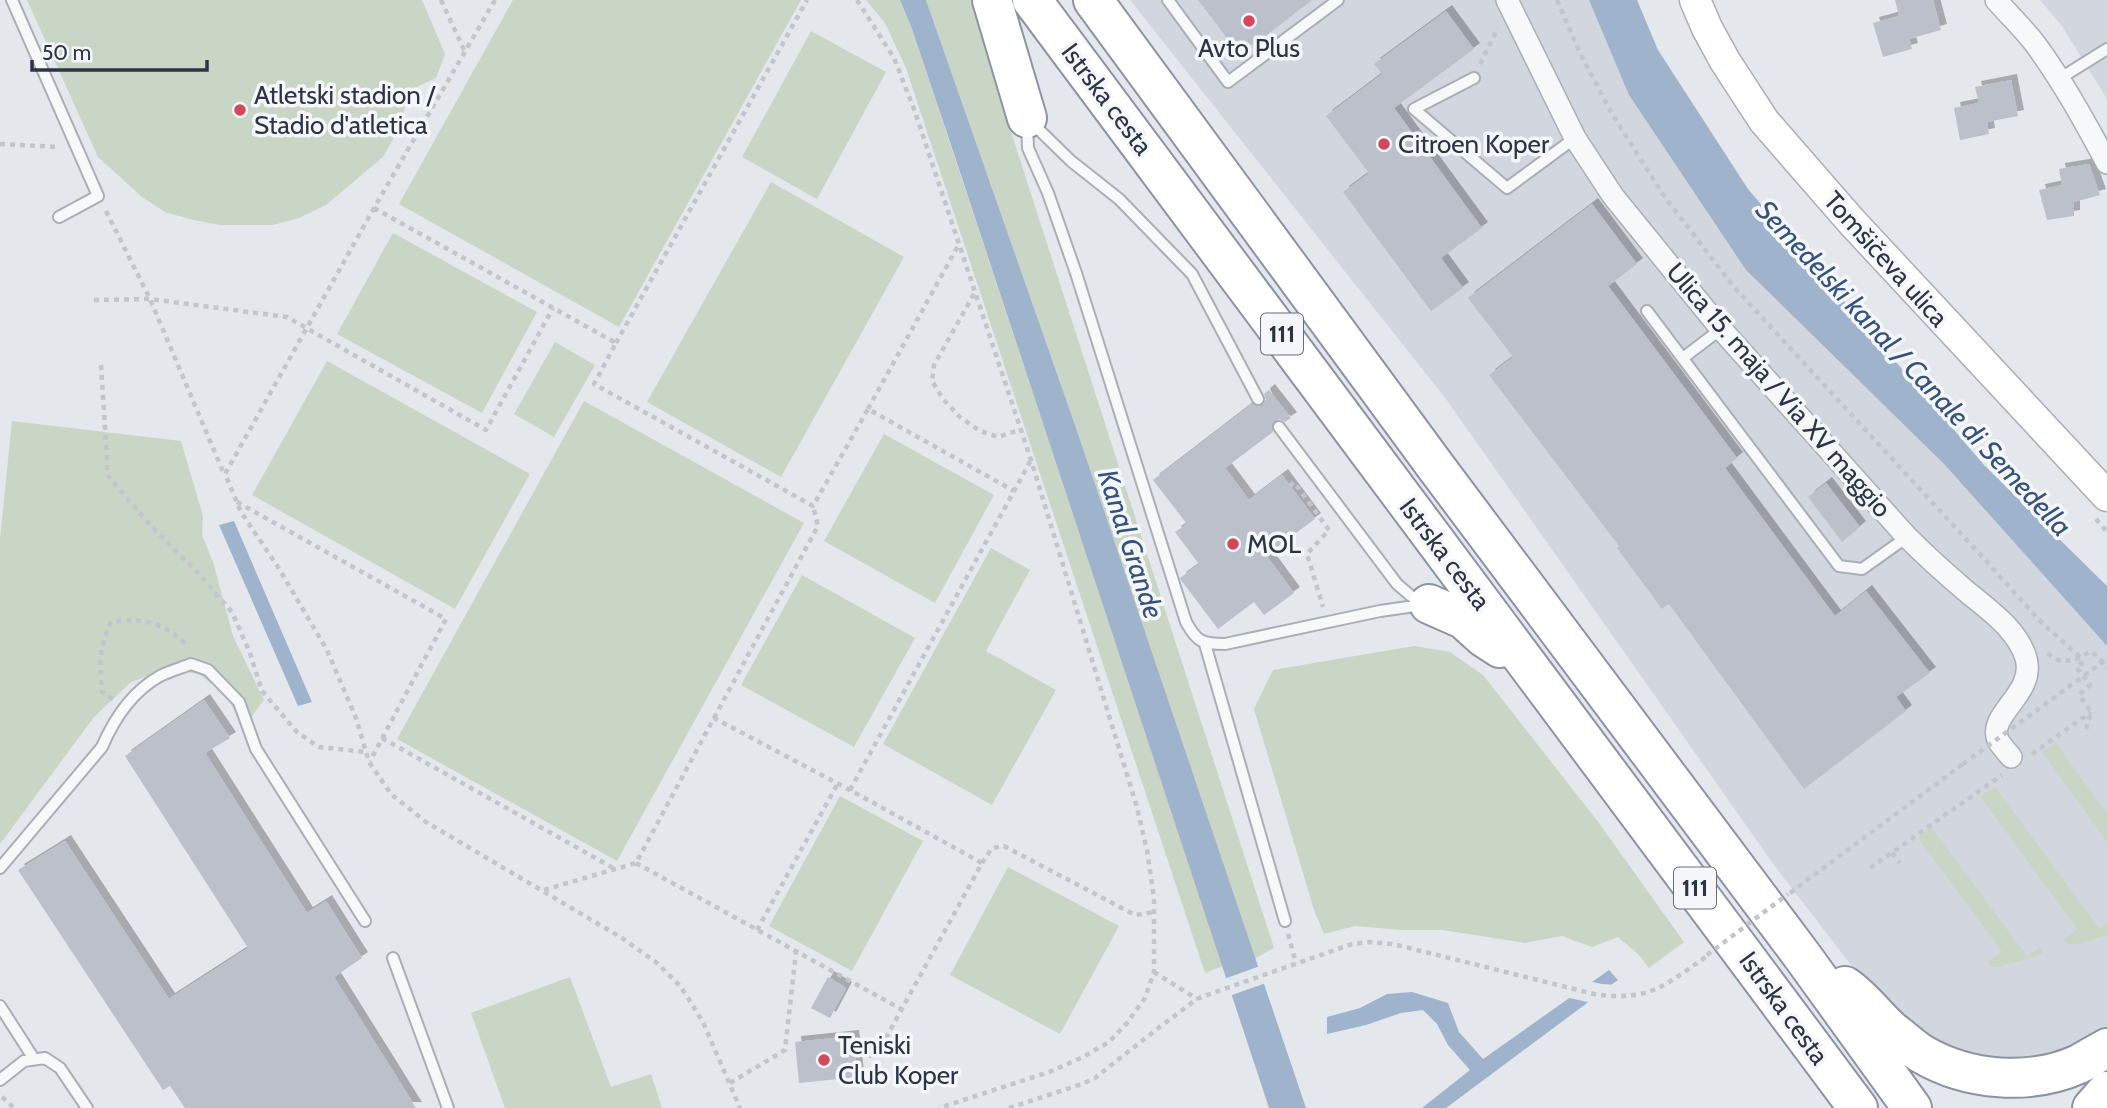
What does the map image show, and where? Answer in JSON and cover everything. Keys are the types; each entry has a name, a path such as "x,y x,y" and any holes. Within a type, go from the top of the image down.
{"highway":[{"path":"992,0 1027,118"},
{"name":"Istrska cesta","path":"1032,0 1858,1108"},
{"name":"Istrska cesta","path":"1093,0 1109,15 1436,467 1803,957 1912,1108"},
{"path":"1429,604 1463,619 1483,637 1531,669"},
{"path":"1803,957 1850,989 1889,1028 1920,1053 1948,1067 1980,1075 2017,1078 2050,1073 2078,1064 2107,1048"},
{"path":"2092,1108 2107,1091"}],"street":[{"name":"Tomšičeva ulica","path":"1695,0 1726,61 1764,121 1851,221 2107,496"},
{"path":"1996,0 2034,43 2059,79 2107,163"},
{"name":"Ulica 15. maja / Via XV maggio","path":"1508,2 1575,138 1614,196 1721,329 1907,537 2000,619 2021,648 2027,667 2025,684 1999,723 1997,733 1999,741 2015,762"}],"lane":[{"path":"12,0 98,196 59,217"},
{"path":"1168,0 1228,82 1338,0"},
{"path":"2059,79 2107,49"},
{"path":"1474,78 1414,109 1507,188 1575,138"},
{"path":"1027,118 1071,161 1119,199 1192,274 1258,399"},
{"path":"1027,118 1028,148 1048,193 1076,273 1185,622 1193,635 1205,644 1225,644 1380,611 1429,604"},
{"path":"1647,311 1839,566 1862,569 1907,537"},
{"path":"1683,358 1721,329"},
{"path":"1279,427 1397,584 1411,596 1429,604"},
{"path":"1205,644 1285,921"},
{"path":"0,869 102,747 112,724 139,692 160,676 191,664 208,670 239,702 256,749 365,921"},
{"path":"393,958 448,1108"},
{"path":"0,1006 34,1059"},
{"path":"0,1080 24,1061 45,1058 60,1068 87,1108"}],"path":[{"path":"440,0 465,52"},
{"path":"225,474 374,208 495,0"},
{"path":"807,0 594,384 813,506"},
{"path":"857,0 894,58 914,110 1031,460 1136,804 1147,850 1154,912 1154,972 1145,998 1109,1042 1083,1058 1052,1071 939,1108"},
{"path":"1557,0 1579,51 1624,133 1664,196 1734,287 2039,620 2080,657 2083,662 2076,667 2090,685 2079,695 2091,712"},
{"path":"1474,78 1508,2"},
{"path":"0,144 77,148"},
{"path":"98,196 150,299 235,501 327,650 356,718 369,762 391,794 426,822 544,890 657,963 681,987 703,1022 740,1108"},
{"path":"374,208 616,343"},
{"path":"636,863 818,526 813,506 959,244"},
{"path":"975,294 934,366 932,381 943,399 960,417 980,431 998,437 1019,430"},
{"path":"94,300 150,299 287,317 486,430 553,308"},
{"path":"101,365 108,476 149,525 198,573 232,612 250,653 262,691 297,732 318,747 366,752"},
{"path":"868,409 1014,491"},
{"path":"850,790 1031,460"},
{"path":"1290,486 1294,482 1329,530 1307,554 1327,622"},
{"path":"235,501 446,619 369,762"},
{"path":"126,707 102,692 100,660 103,639 111,622 129,619 150,622 173,631 187,645 191,664"},
{"path":"2021,648 2032,641 2038,643 2053,659 2060,662 2067,662 2091,651 2107,667"},
{"path":"1009,1108 1095,1078 1197,999 1339,947 1370,942 1393,944 1594,994 1618,998 1640,996 1659,988 1707,955 2107,659"},
{"path":"1870,868 2015,762 2091,712"},
{"path":"2085,733 2091,712"},
{"path":"714,718 982,863"},
{"path":"382,738 615,869"},
{"path":"757,930 838,783"},
{"path":"1954,809 1958,816"},
{"path":"855,1055 876,1056 992,848 1004,846 1135,915 1154,912"},
{"path":"1892,853 1900,863"},
{"path":"544,890 636,863 901,1009"},
{"path":"1285,921 1296,963"},
{"path":"730,1083 785,1050 796,952"},
{"path":"1154,972 1197,999"},
{"path":"0,1095 14,1108"}],"shaded area":[{"path":"1130,0 1589,0 1605,35 1944,464 2107,646 2107,1038 2034,1065 1954,1054 1874,995 1774,865 1446,399"},
{"path":"2040,0 2107,0 2107,99 2062,26"}],"green space":[{"name":"Atletski stadion / Stadio d'atletica","path":"27,0 422,0 445,54 436,78 410,90 398,130 383,157 326,205 299,218 273,225 220,225 165,212 141,196 98,157"},
{"path":"513,0 801,0 619,327 399,204"},
{"path":"866,0 900,0 912,29 1223,966 1205,973 906,68 885,23"},
{"path":"926,0 982,0 994,40 994,79 1274,948 1254,959 1075,425"},
{"path":"811,31 886,72 817,199 742,157"},
{"path":"771,182 904,257 781,477 647,402"},
{"path":"393,233 537,312 482,413 337,334"},
{"path":"555,342 595,365 554,437 514,414"},
{"path":"327,361 530,474 455,609 252,495"},
{"path":"584,401 804,523 617,861 397,739"},
{"path":"12,421 181,441 203,516 202,535 213,562 233,636 264,700 244,727 225,694 200,675 171,668 131,682 94,717 0,844 0,539"},
{"path":"884,434 994,495 935,603 824,541"},
{"path":"991,548 1030,570 986,651 1056,690 992,805 883,744"},
{"path":"802,575 915,638 854,747 741,685"},
{"path":"1414,646 1450,652 1483,675 1599,823 1684,942 1649,968 1638,954 1618,937 1592,947 1562,936 1525,943 1443,930 1355,926 1324,934 1314,910 1254,709 1273,670"},
{"path":"2055,742 2107,813 2107,842 2042,752"},
{"path":"1995,787 2100,929 2107,924 2107,935 2080,943 2065,943 2065,939 2077,929 1980,796"},
{"path":"840,796 923,841 852,971 769,926"},
{"path":"1931,827 2027,956 2040,947 2043,951 2041,954 2000,967 1990,967 1988,962 2002,952 1918,838"},
{"path":"1008,867 1119,926 1060,1034 950,975"},
{"path":"570,977 611,1087 651,1074 662,1108 505,1108 471,1013"}],"water":[{"name":"Kanal Grande","path":"900,0 926,0 1075,425 1306,1108 1269,1108 953,151"},
{"path":"1589,0 1637,0 1658,50 1748,189 1984,465 2107,586 2107,646 1944,464 1746,270 1629,95"},
{"path":"234,521 312,702 298,706 219,525"},
{"path":"1609,970 1618,980 1446,1108 1422,1108 1470,1070 1448,1045 1437,1024 1423,1010 1401,1013 1327,1034 1327,1017 1360,1008 1387,994 1412,992 1448,1003 1459,1032 1483,1059"}],"pier":[{"path":"1260,966 1266,983 1229,996 1224,979"},
{"path":"1588,981 1617,985 1592,1003 1565,997"}],"building":[{"name":"Avto Plus","path":"1198,0 1312,0 1254,45 1230,42"},
{"path":"1895,0 1933,0 1941,30 1909,39 1912,49 1883,57 1873,23 1899,16"},
{"name":"Citroen Koper","path":"1446,11 1474,49 1394,108 1482,228 1441,258 1463,288 1431,311 1343,192 1369,173 1326,116 1382,74 1374,64"},
{"path":"2011,80 2018,116 1987,122 1989,134 1960,140 1954,108 1979,103 1975,87"},
{"path":"2089,164 2100,195 2074,202 2074,216 2047,220 2039,190 2062,185 2059,169"},
{"path":"1592,204 1637,264 1608,286 1737,458 1725,468 1835,616 1866,591 1930,673 1896,697 1906,711 1804,789 1669,604 1662,609 1617,548 1619,546 1489,375 1513,357 1468,298"},
{"path":"1269,390 1291,418 1285,422 1279,419 1274,421 1271,427 1273,432 1225,468 1249,500 1282,475 1315,519 1266,555 1294,593 1264,615 1254,602 1218,629 1180,578 1199,564 1175,532 1187,524 1153,480 1252,404 1262,406 1266,400 1264,394"},
{"path":"1826,483 1860,527 1842,542 1808,497"},
{"path":"204,700 230,738 205,753 307,913 326,901 362,958 334,977 416,1108 185,1108 170,1086 163,1090 18,870 65,841 169,999 248,948 125,756"},
{"path":"828,977 846,988 830,1018 811,1008"},
{"path":"853,1036 858,1077 799,1083 795,1042"}],"place":[{"name":"Avto Plus","path":"1249,21"},
{"name":"Atletski stadion / Stadio d'atletica","path":"240,110"},
{"name":"Citroen Koper","path":"1384,144"},
{"name":"MOL","path":"1233,544"},
{"name":"Teniski Club Koper","path":"824,1060"}],"water label":[{"name":"Semedelski kanal / Canale di Semedella","path":"1914,368"}]}
